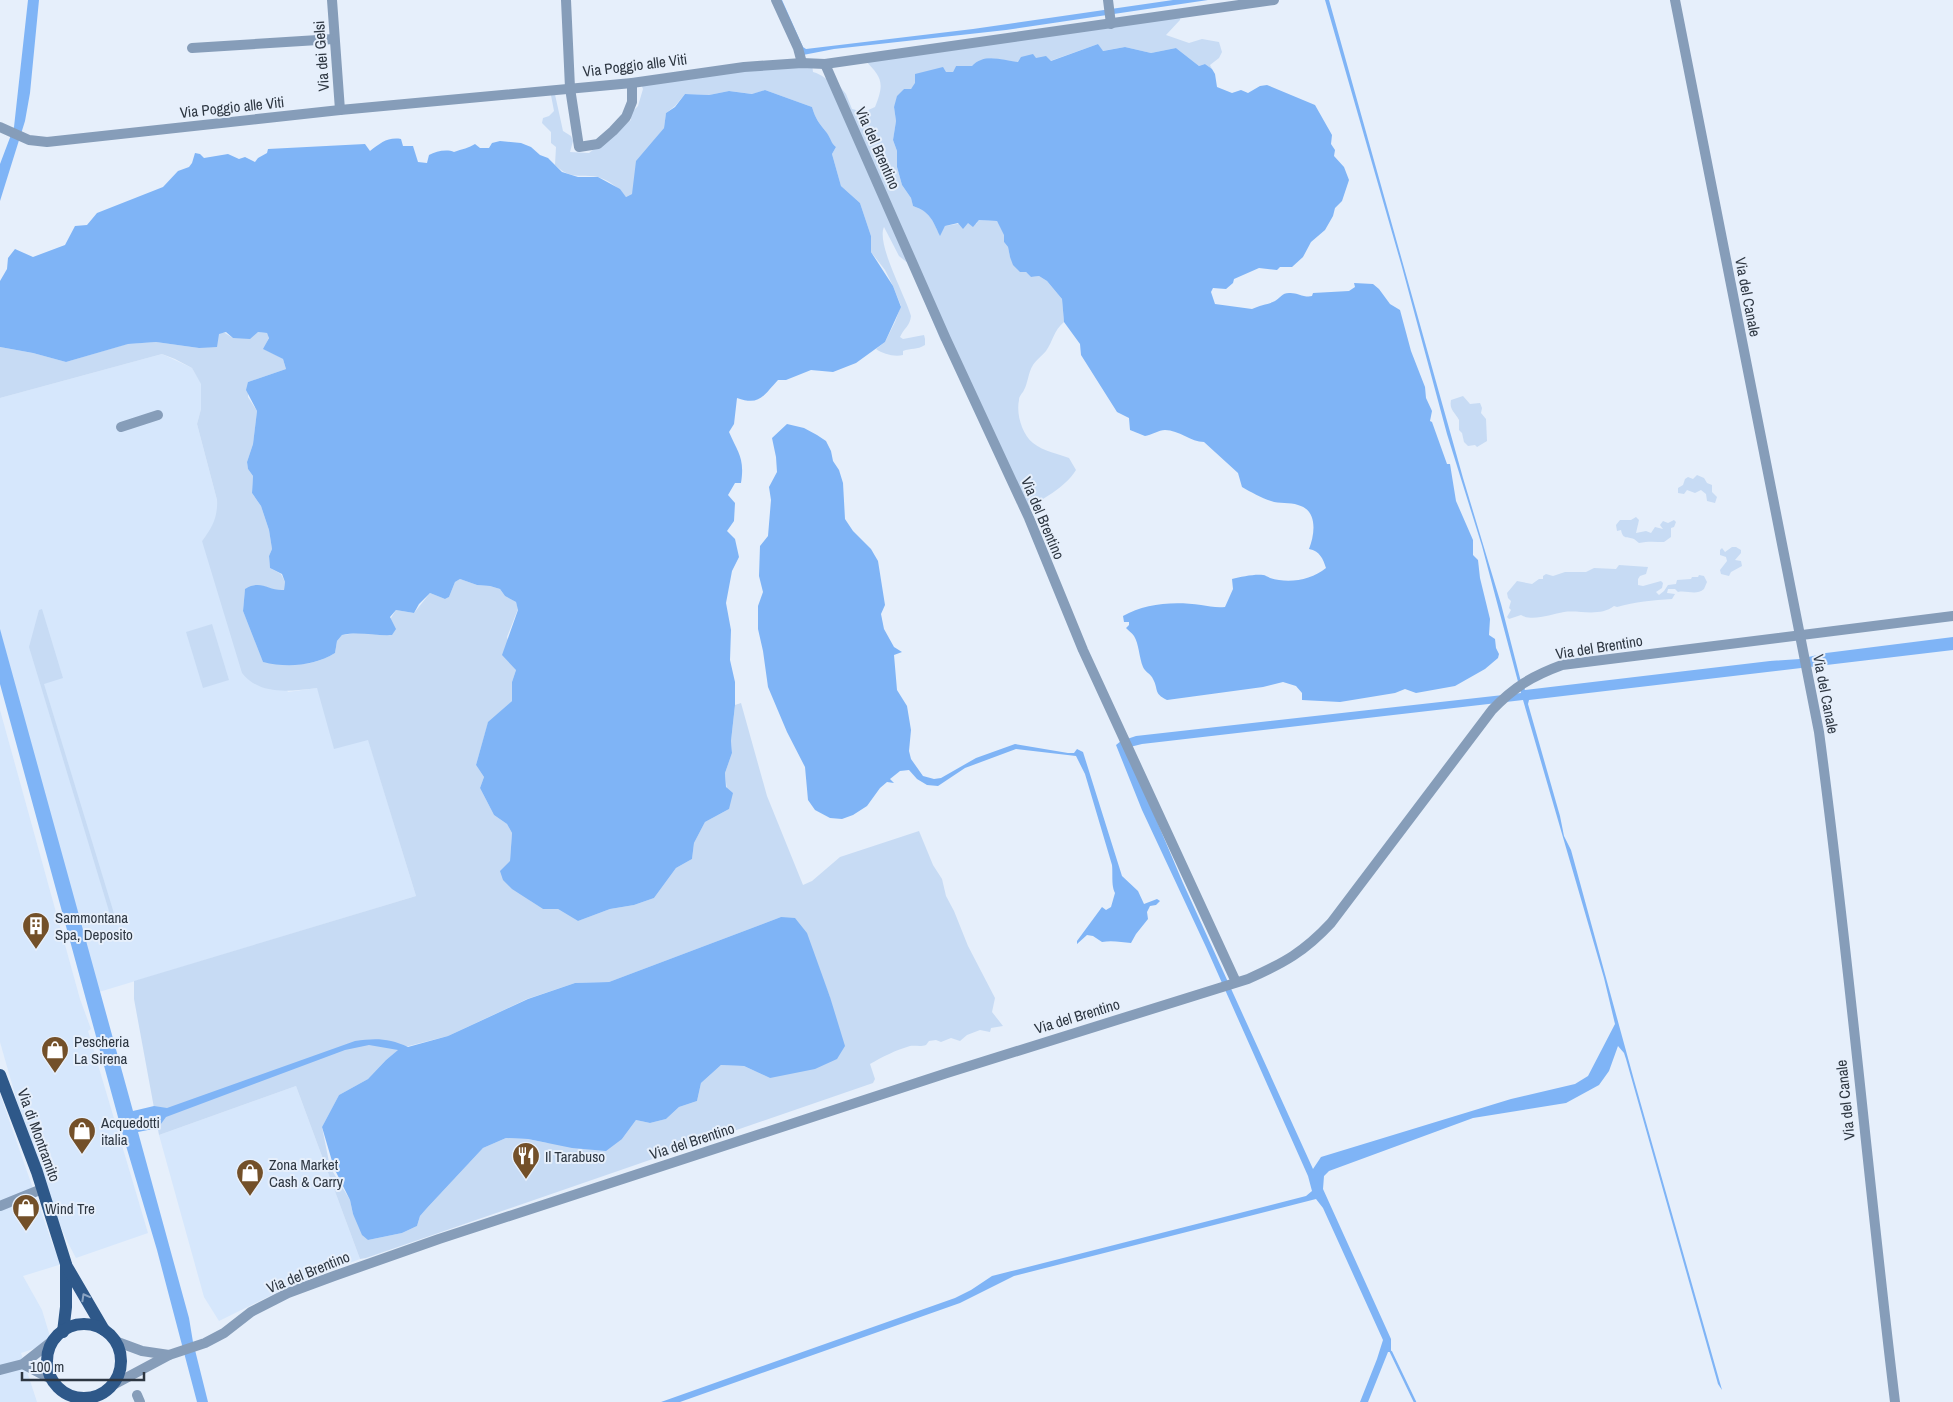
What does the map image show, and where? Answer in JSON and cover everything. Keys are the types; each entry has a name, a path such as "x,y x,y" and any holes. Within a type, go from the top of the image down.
{"main road":[{"name":"Via di Montramito","path":"0,1075 21,1126 66,1264 104,1330 115,1342 120,1353 121,1365 118,1376 108,1393"},
{"name":"Via di Montramito","path":"52,1380 48,1361 49,1351 59,1335 66,1307 66,1264"},
{"path":"59,1335 74,1326 86,1324 104,1330"},
{"path":"52,1380 72,1398 87,1398 108,1393"}],"street":[{"name":"Via dei Gelsi","path":"332,0 340,110"},
{"path":"566,0 570,88 579,147 598,144 613,132 626,117 632,102 632,83"},
{"path":"776,0 798,48 802,63"},
{"name":"Via Poggio alle Viti","path":"3,129 29,140 47,142 340,110 632,83 735,68 802,63 825,64 1109,12 1274,0"},
{"name":"Via del Canale","path":"1675,0 1818,732 1829,809 1895,1402"},
{"path":"192,48 334,39"},
{"name":"Via del Brentino","path":"825,64 938,320 1029,518 1083,650 1124,736 1230,984"},
{"path":"121,427 158,415"},
{"name":"Via del Brentino","path":"108,1393 172,1354 205,1343 224,1333 251,1312 288,1293 439,1239 947,1073 1230,984 1283,963 1313,943 1331,924 1492,710 1507,694 1537,674 1562,665 1953,616"},
{"path":"0,1206 42,1189"},
{"path":"0,1370 23,1364 59,1335"},
{"name":"Via del Brentino","path":"115,1342 142,1351 172,1354"},
{"path":"23,1364 52,1380"}],"shaded area":[{"path":"1181,14 1180,20 1166,35 1189,43 1202,39 1219,42 1222,52 1219,58 1210,65 1212,69 1205,64 1199,66 1176,48 1151,53 1125,47 1102,51 1098,44 1050,61 1018,62 989,58 972,66 956,66 953,72 930,77 919,82 911,89 904,89 894,107 896,121 893,140 897,151 897,167 902,185 911,198 913,206 930,217 940,235 945,226 969,222 976,224 979,220 997,221 1004,234 1004,242 1008,247 1010,257 1031,277 1039,276 1047,281 1062,299 1064,322 1058,328 1046,351 1031,368 1020,397 1018,411 1023,429 1029,439 1041,448 1069,458 1076,470 1060,488 1025,510 946,339 941,341 909,264 899,256 884,227 884,245 911,316 900,337 903,339 924,335 925,345 903,351 903,355 900,356 889,355 876,349 885,342 901,306 885,270 871,252 871,236 860,203 841,186 832,154 836,147 818,121 812,107 765,90 753,94 729,91 709,95 685,94 666,113 664,128 655,139 632,194 626,197 614,185 602,178 571,175 555,165 556,147 551,143 551,132 542,123 543,118 549,116 554,111 550,90 554,90 563,131 571,136 573,141 570,152 589,153 631,120 631,113 638,106 643,89 640,82 812,64 813,72 837,83 846,94 852,109 864,112 875,107 881,86 875,71 864,59"},
{"path":"258,332 267,333 269,337 264,349 283,359 286,369 248,382 248,397 257,411 253,444 247,462 248,469 253,476 252,493 261,506 269,530 272,549 269,556 270,568 281,574 285,582 284,590 274,591 264,586 245,589 243,611 263,662 300,664 326,658 335,653 337,641 342,635 366,632 380,635 396,610 414,613 430,593 445,599 449,597 455,582 460,579 477,585 500,589 505,596 516,602 518,609 507,637 516,670 512,682 512,701 488,723 476,765 484,777 480,788 494,815 507,824 512,833 510,861 531,901 543,909 558,909 578,921 610,909 634,905 654,898 676,868 692,859 694,843 705,822 729,809 725,773 732,753 731,741 735,705 741,703 767,796 803,885 812,881 840,857 919,831 933,865 942,879 946,896 968,946 995,998 992,1012 1003,1026 991,1028 990,1032 980,1030 967,1035 960,1041 951,1038 941,1042 936,1040 929,1041 924,1046 910,1046 884,1056 870,1064 875,1079 873,1083 360,1259 296,1086 159,1135 134,999 134,981 416,896 368,740 334,749 317,688 287,691 267,689 249,680 242,673 202,541 214,522 217,500 197,424 201,409 201,384 192,368 162,354 0,398 0,347 66,362 127,344 156,342 199,348 218,333 225,333 233,338","holes":["781,917 818,967 830,997 770,1078 744,1066 721,1065 701,1083 697,1101 679,1107 666,1119 650,1123 636,1120 622,1139 547,1143 528,1139 506,1138 483,1148 420,1216 417,1226 402,1233 368,1240 353,1214 350,1200 330,1167 322,1127 339,1095 368,1079 386,1060 401,1048 448,1036 527,999 575,983 609,982"]},
{"path":"162,354 192,368 201,383 201,409 197,424 217,500 218,511 213,527 202,541 288,692 317,688 368,739 416,896 99,992 0,630 0,398"},
{"path":"1463,396 1470,404 1480,403 1481,413 1486,419 1487,441 1477,447 1475,445 1468,446 1464,442 1462,433 1459,430 1459,420 1451,406 1451,400"},
{"path":"1697,475 1712,485 1712,492 1717,497 1715,503 1707,501 1706,494 1701,490 1695,493 1687,490 1684,494 1678,493 1678,488 1683,485 1685,479 1688,477 1693,479"},
{"path":"1636,517 1639,520 1636,533 1646,531 1651,533 1655,527 1663,529 1660,525 1663,521 1668,523 1674,520 1676,522 1674,527 1671,528 1671,537 1664,542 1639,543 1634,539 1624,536 1621,530 1617,531 1616,525 1620,520 1631,520"},
{"path":"1732,547 1741,550 1741,553 1735,560 1741,561 1742,566 1731,572 1729,576 1721,574 1720,570 1727,561 1726,557 1720,555 1720,550 1722,548 1725,552"},
{"path":"1619,565 1648,567 1646,574 1638,579 1638,585 1643,586 1661,581 1663,583 1662,588 1656,592 1659,595 1668,585 1676,584 1677,580 1691,579 1699,575 1704,576 1707,582 1704,589 1698,592 1678,592 1675,589 1668,589 1667,593 1675,594 1672,599 1614,606 1596,612 1564,612 1536,618 1521,615 1509,619 1507,617 1511,610 1509,608 1511,601 1507,593 1517,581 1532,584 1539,579 1543,579 1543,576 1546,574 1553,576 1565,572 1586,572 1594,568 1616,569"},
{"path":"42,609 63,678 44,684 116,920 112,921 29,647 39,610"},
{"path":"212,624 229,680 203,688 186,632"},
{"path":"0,710 80,999 91,1029 88,1031 148,1233 76,1258 58,1220 20,1112 0,1042"},
{"path":"296,1086 360,1259 288,1287 219,1321 204,1297 159,1135"},
{"path":"0,1094 53,1246 62,1264 23,1276 42,1310 52,1343 21,1353 37,1402 0,1402"}],"water":[{"path":"28,0 39,0 30,93 25,121 0,201 0,164 14,127"},
{"path":"780,0 782,0 803,47 806,49 973,29 1173,0 1208,0 1006,30 834,49 803,55"},
{"path":"1325,0 1329,0 1463,478 1501,604 1521,682 1525,690 1800,659 1826,653 1953,637 1953,650 1529,700 1528,704 1564,836 1571,850 1722,1390 1718,1384 1626,1059 1618,1046 1609,1071 1599,1085 1566,1103 1473,1118 1329,1171 1324,1176 1323,1189 1391,1339 1391,1352 1388,1352 1368,1402 1360,1402 1383,1340 1323,1208 1316,1199 1014,1276 960,1303 680,1402 661,1402 955,1298 992,1276 1306,1196 1312,1191 1308,1176 1206,947 1142,810 1116,745 1121,741 1136,736 1521,693 1482,546 1447,434 1402,267","holes":["1523,700 1604,978 1615,1024 1588,1076 1575,1084 1511,1099 1321,1157 1313,1169 1183,883 1126,748 1142,744"]},
{"path":"1098,44 1103,51 1125,47 1151,53 1176,48 1199,66 1205,64 1212,69 1215,74 1217,87 1232,93 1241,90 1248,93 1260,86 1267,85 1315,105 1332,135 1331,144 1335,150 1334,156 1344,167 1349,180 1342,201 1335,208 1325,230 1311,242 1303,257 1292,267 1280,267 1277,270 1259,268 1234,279 1233,283 1226,289 1213,288 1211,292 1215,304 1252,309 1273,302 1287,293 1312,296 1313,293 1349,291 1355,287 1354,283 1373,284 1390,304 1400,310 1411,351 1432,411 1430,421 1447,464 1450,464 1456,501 1473,540 1473,555 1478,560 1480,578 1490,619 1489,635 1495,639 1499,654 1498,658 1485,669 1455,686 1416,693 1405,689 1395,693 1340,702 1302,700 1302,693 1296,686 1283,682 1263,687 1167,700 1158,693 1152,677 1143,667 1136,639 1126,628 1129,622 1124,622 1123,616 1141,608 1160,604 1181,603 1225,607 1233,589 1232,579 1265,575 1277,580 1292,581 1307,578 1320,572 1326,568 1324,562 1318,554 1309,549 1313,536 1312,517 1304,508 1295,504 1271,501 1242,487 1238,473 1204,442 1170,431 1163,430 1145,436 1130,430 1129,418 1117,412 1081,355 1080,344 1064,322 1062,299 1047,281 1039,276 1031,277 1026,272 1020,272 1013,265 1008,247 1004,242 1004,235 997,221 979,220 973,227 968,223 963,229 958,223 945,226 940,236 930,217 913,206 911,198 902,185 897,167 897,151 893,140 896,121 894,107 897,96 904,89 911,89 915,83 915,74 943,67 946,72 953,72 956,66 972,66 988,58 1018,62 1021,57 1033,54 1036,58 1046,56 1051,61"},
{"path":"765,90 812,107 818,121 836,147 832,154 841,186 860,203 871,236 871,252 893,286 901,307 885,342 856,363 833,372 811,370 786,380 778,380 761,398 756,400 751,401 737,398 734,424 729,432 740,456 742,474 741,483 735,483 728,495 735,503 734,521 727,531 735,539 739,557 732,571 726,603 731,630 730,660 735,682 735,705 731,741 732,753 725,773 726,787 733,793 729,809 705,822 694,843 692,859 676,868 654,898 634,905 610,909 578,921 558,909 543,909 512,889 503,880 500,871 510,861 512,833 507,824 494,815 480,788 484,777 476,765 488,722 512,701 512,682 516,670 502,655 518,610 516,602 505,596 500,589 477,585 460,579 455,582 449,597 445,599 430,593 419,604 414,613 396,610 390,617 396,629 392,635 355,633 342,635 337,641 335,653 318,661 300,665 281,665 263,662 243,611 245,589 260,585 284,590 285,582 282,574 270,568 269,556 272,549 269,530 261,506 252,493 253,476 248,469 247,462 253,444 257,411 246,390 248,382 286,369 283,359 263,349 269,338 267,333 258,332 250,339 233,338 226,332 219,334 217,347 199,348 156,342 128,344 66,362 0,347 0,281 7,269 8,258 15,249 33,257 65,245 75,226 87,225 97,213 163,187 178,171 189,167 195,153 200,154 204,158 228,154 239,159 245,157 255,162 267,153 268,149 365,144 370,151 384,141 401,139 403,146 413,146 418,162 427,163 429,155 438,152 454,152 475,144 480,148 489,148 492,143 500,141 521,143 548,158 562,172 578,177 598,177 620,189 626,197 632,194 636,161 664,128 666,113 675,107 685,94 709,95 729,91 752,94"},
{"path":"787,424 804,428 826,441 843,483 845,519 853,531 871,549 878,561 885,605 881,614 884,629 894,647 902,652 894,655 897,690 907,706 911,730 909,751 911,759 923,776 934,779 941,778 976,758 1015,744 1068,753 1074,753 1077,749 1083,752 1122,876 1138,891 1144,904 1157,899 1160,901 1156,905 1150,906 1147,912 1148,919 1131,943 1102,942 1093,936 1087,935 1077,944 1077,941 1102,907 1106,910 1111,907 1115,893 1112,865 1085,774 1076,756 1016,749 965,768 938,786 927,785 917,779 909,770 900,771 890,779 894,783 887,782 880,788 867,806 853,815 842,819 830,818 815,810 808,800 805,767 787,732 768,687 758,629 758,606 763,592 759,576 760,546 768,536 771,500 769,487 777,472 772,438"},
{"path":"0,629 133,1111 154,1106 167,1108 355,1041 382,1040 408,1047 448,1036 528,999 575,983 609,982 781,917 795,918 807,933 845,1046 837,1059 815,1069 770,1078 744,1066 721,1065 701,1083 697,1101 679,1107 666,1119 650,1123 636,1120 622,1139 606,1151 572,1148 528,1139 506,1138 483,1148 420,1216 417,1226 402,1233 368,1240 362,1235 353,1214 350,1200 334,1168 322,1127 339,1095 368,1079 398,1050 369,1045 345,1050 166,1117 158,1128 138,1132 189,1318 208,1402 197,1402 157,1250 124,1139 0,684"}],"waterway":[{"path":"1391,1352 1415,1402"}],"place":[{"name":"Sammontana Spa, Deposito","path":"36,950"},
{"name":"Pescheria La Sirena","path":"55,1074"},
{"name":"Acquedotti italia","path":"82,1155"},
{"name":"Il Tarabuso","path":"526,1180"},
{"name":"Zona Market Cash & Carry","path":"250,1197"},
{"name":"Wind Tre","path":"26,1232"}]}
